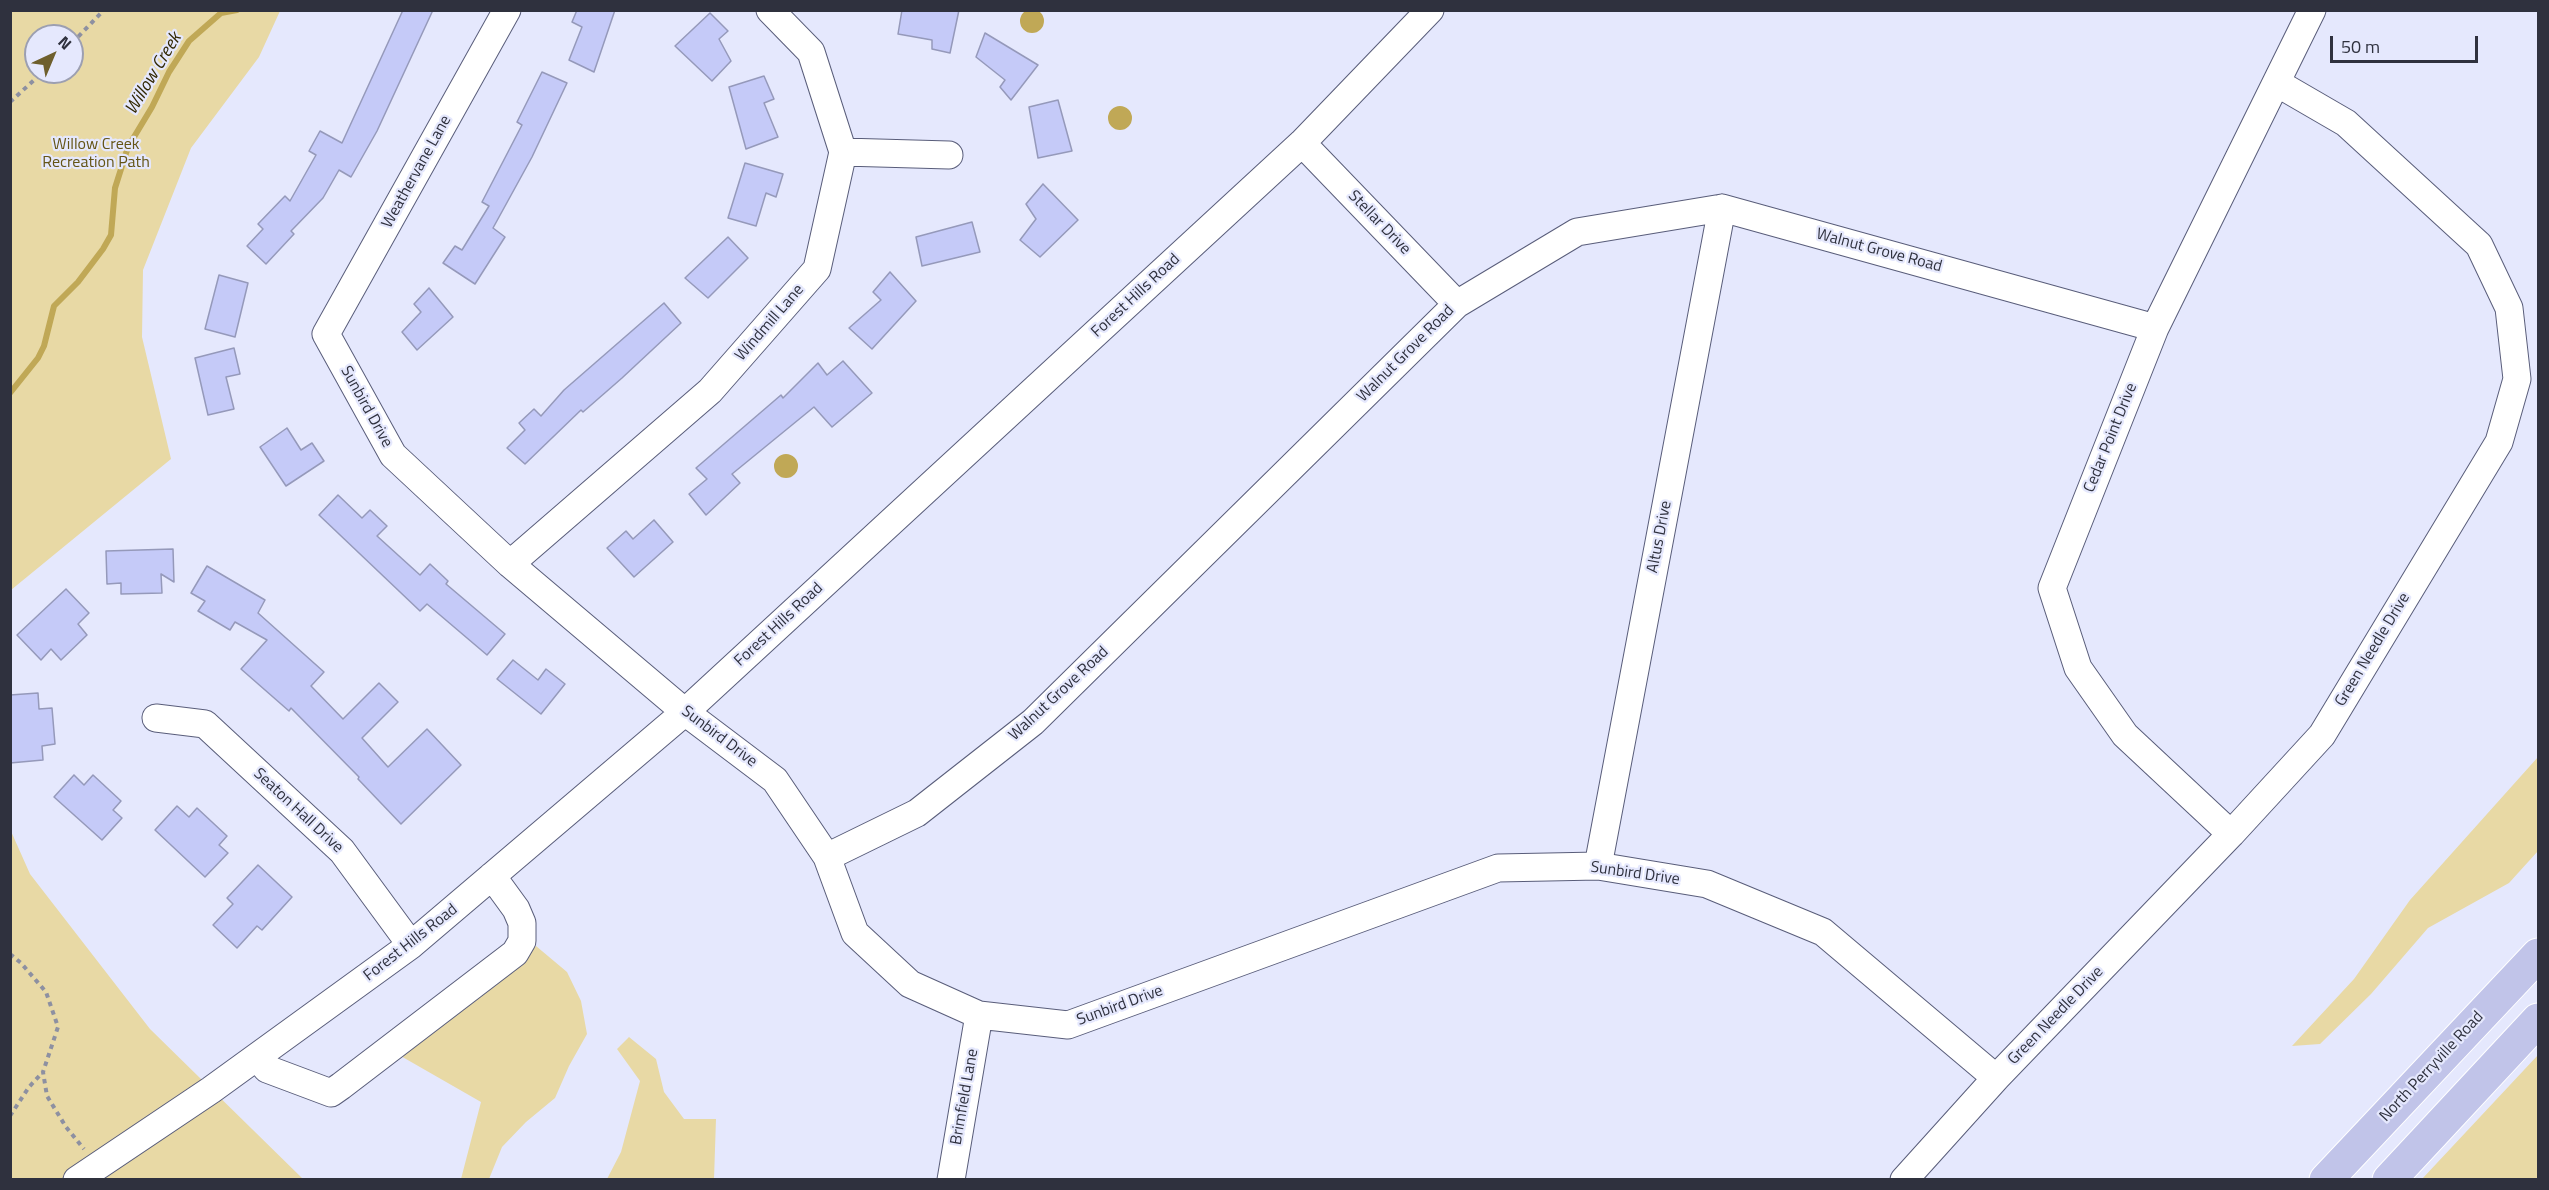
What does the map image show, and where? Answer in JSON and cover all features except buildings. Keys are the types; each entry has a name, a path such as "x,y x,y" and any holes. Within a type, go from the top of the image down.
{"main road":[{"name":"North Perryville Road","path":"2326,1179 2538,955"},
{"path":"2389,1179 2538,1020"}],"street":[{"name":"Weathervane Lane","path":"326,334 507,10"},
{"path":"770,10 811,52 843,152 949,155"},
{"name":"Forest Hills Road","path":"87,1172 257,1057 411,945 685,712 1302,143 1430,10"},
{"name":"Cedar Point Drive","path":"2231,834 2125,735 2078,668 2052,588 2155,327 2312,10"},
{"name":"Green Needle Drive","path":"1904,1179 1996,1078 2231,834 2322,735 2499,442 2517,379 2509,308 2479,245 2346,123 2277,83"},
{"name":"Stellar Drive","path":"1302,143 1456,304"},
{"name":"Windmill Lane","path":"510,564 710,391 817,269 843,152"},
{"name":"Walnut Grove Road","path":"826,857 917,813 1033,722 1456,304 1577,232 1722,208 2155,327"},
{"name":"Altus Drive","path":"1598,866 1722,208"},
{"name":"Sunbird Drive","path":"326,334 393,455 510,564 685,712 775,780 826,857 855,933 910,984 979,1015 1068,1025 1498,868 1598,866 1707,884 1823,932 1996,1078"},
{"name":"Seaton Hall Drive","path":"156,718 205,724 342,851 411,945"},
{"path":"257,1057 267,1069 331,1094 519,947 522,941 522,923 516,909 492,876"},
{"name":"Brimfield Lane","path":"951,1179 979,1015"}],"path":[{"path":"84,31 104,10"},
{"path":"10,102 30,84"},
{"path":"10,954 46,992 58,1027 43,1072 29,1087 10,1116"},
{"path":"43,1072 47,1096 66,1127 87,1172"}],"green space":[{"name":"Willow Creek Recreation Path","path":"11,10 280,11 259,57 191,148 143,270 142,337 171,459 11,590"},
{"path":"2538,757 2538,851 2509,883 2428,928 2371,994 2320,1044 2292,1046 2354,979 2410,900"},
{"path":"10,829 30,874 150,1029 303,1179 11,1179"},
{"path":"536,946 567,972 581,1001 587,1034 555,1098 526,1122 502,1147 489,1179 461,1179 481,1102 399,1055"},
{"path":"629,1037 656,1059 664,1092 684,1119 716,1119 714,1179 607,1179 621,1152 640,1081 617,1049"},
{"path":"2538,1055 2538,1179 2422,1179"}],"shaded area":[{"path":"1032,9 1037,10 1043,16 1043,26 1037,32 1032,33 1027,32 1021,26 1020,21 1021,16 1027,10"},
{"path":"1120,106 1129,109 1132,118 1129,127 1120,130 1111,127 1108,118 1111,109"},
{"path":"786,454 795,457 798,466 795,475 786,478 777,475 774,466 777,457"}],"waterway":[{"name":"Willow Creek","path":"10,393 38,358 44,346 54,306 78,282 111,235 115,188 128,147 152,107 169,72 189,41 221,13 237,10"}]}
